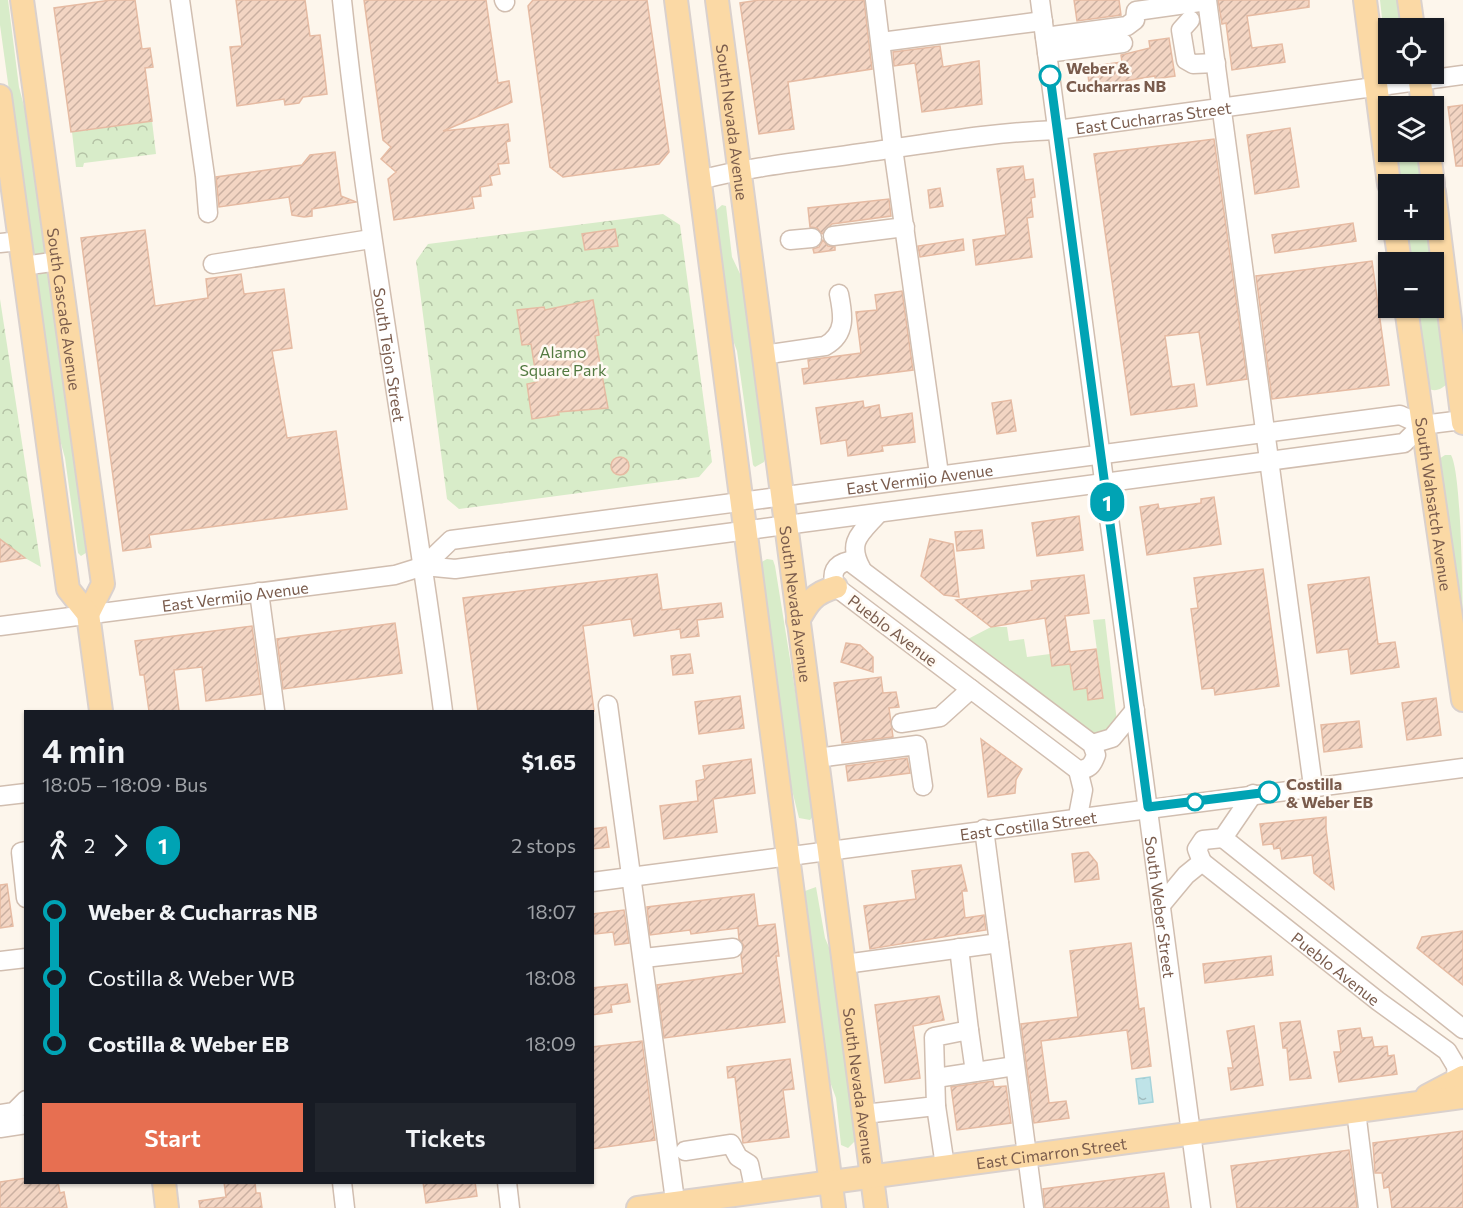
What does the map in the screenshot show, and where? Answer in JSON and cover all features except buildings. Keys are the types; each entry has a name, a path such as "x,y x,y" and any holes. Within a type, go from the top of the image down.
{"main road":[{"name":"South Cascade Avenue","path":"22,0 103,584 88,614"},
{"path":"676,0 834,1208"},
{"name":"South Nevada Avenue","path":"717,0 762,355 831,850 876,1208"},
{"path":"1365,0 1388,174"},
{"path":"1409,0 1412,18"},
{"path":"0,96 10,242 23,266 68,589 88,614 101,710"},
{"path":"1442,240 1457,324 1463,421"},
{"name":"South Wahsatch Avenue","path":"1407,318 1463,700"},
{"path":"798,621 810,599 836,587"},
{"name":"East Cimarron Street","path":"638,1208 676,1205 755,1192 1416,1103 1461,1085"},
{"path":"1416,1103 1463,1109"},
{"path":"164,1184 167,1208"}],"street":[{"path":"180,0 205,176 208,213"},
{"name":"South Tejon Street","path":"342,0 371,239 424,566 443,710"},
{"path":"875,0 893,148 939,474"},
{"name":"South Weber Street","path":"1040,0 1201,1208"},
{"path":"881,42 1045,37 1127,26 1134,20 1136,10 1189,8 1207,1 1207,63 1221,108 1313,786"},
{"path":"1189,8 1181,30 1185,60 1207,63"},
{"path":"1045,37 1123,43"},
{"name":"East Cucharras Street","path":"1444,76 1463,75"},
{"name":"East Cucharras Street","path":"700,180 738,170 893,148 1028,131 1058,130 1389,84"},
{"path":"833,236 905,227"},
{"path":"790,240 812,238"},
{"path":"213,264 371,239"},
{"path":"23,266 59,261"},
{"path":"762,355 825,346 832,342 838,336 843,320 839,294"},
{"name":"East Vermijo Avenue","path":"424,566 451,540 1400,415 1422,425 1463,421"},
{"name":"East Vermijo Avenue","path":"0,626 395,574 424,566 455,569 1105,485 1404,443 1422,425"},
{"path":"861,568 854,555 855,542 877,515"},
{"name":"Pueblo Avenue","path":"1078,770 836,587 833,574 840,563 849,561 861,568 1092,744"},
{"path":"259,592 275,710"},
{"path":"901,723 940,717 971,689"},
{"path":"609,705 676,1205"},
{"path":"1078,816 1083,790 1078,770 1088,769 1093,763 1096,755 1092,744 1112,738 1135,710"},
{"path":"817,758 917,745 923,786"},
{"name":"East Costilla Street","path":"594,882 1078,816 1463,768"},
{"path":"0,796 24,793"},
{"path":"1161,905 1173,888 1202,862 1197,849 1203,840 1222,838 1253,794"},
{"path":"984,829 1034,1208"},
{"name":"Pueblo Avenue","path":"1222,838 1463,1029"},
{"path":"24,851 21,852 24,880"},
{"name":"Pueblo Avenue","path":"1202,862 1447,1051 1456,1066 1461,1085"},
{"path":"1322,956 1341,934"},
{"path":"845,964 999,943"},
{"path":"644,958 733,948"},
{"path":"959,948 975,1072"},
{"path":"0,961 24,958"},
{"path":"1427,1036 1438,1037 1445,1033 1447,1024 1445,1016"},
{"path":"945,1166 936,1106 934,1037 969,1030"},
{"path":"936,1078 1015,1066"},
{"path":"0,1114 14,1112 24,1102"},
{"path":"864,1114 936,1106"},
{"path":"1356,1111 1368,1208"},
{"path":"0,1128 24,1124"},
{"path":"685,1151 731,1144 738,1157 749,1164 755,1192"},
{"path":"342,1184 345,1208"},
{"path":"507,1184 510,1208"}],"green space":[{"path":"0,0 8,0 19,87 36,152 46,253 35,254 31,250 0,25"},
{"path":"1380,0 1399,0 1402,18 1382,18"},
{"path":"152,121 156,154 84,163 83,167 76,167 72,132"},
{"path":"1394,162 1421,162 1423,174 1395,174"},
{"path":"722,205 726,206 732,257 742,278 766,457 764,462 755,467 737,351 728,327 713,213"},
{"name":"Alamo Square Park","path":"663,214 680,225 712,462 699,477 459,509 447,499 416,261 428,244"},
{"path":"1404,240 1431,240 1433,252 1405,252"},
{"path":"49,273 89,551 81,556 78,553 65,458 49,400 35,276"},
{"path":"0,299 41,567 0,539"},
{"path":"1415,318 1441,318 1449,382 1437,390 1428,389"},
{"path":"1445,455 1451,455 1458,492 1462,556 1463,668 1439,459"},
{"path":"767,559 773,560 775,566 815,814 810,820 799,818 779,738 760,563"},
{"path":"1105,619 1117,722 1111,731 1094,736 966,640 991,627 1007,627 1009,641 1024,639 1027,657 1050,654 1052,666 1070,664 1074,690 1087,688 1089,700 1103,697 1093,620"},
{"path":"816,887 825,938 834,959 858,1138 848,1148 841,1145 836,1098 826,1071 801,897 805,891"}],"water":[{"path":"1150,1077 1153,1102 1139,1104 1136,1079"}],"bus line":[{"name":"1","path":"1050,76 1148,807 1269,792"}],"place":[{"name":"Weber & Cucharras NB","path":"1050,76"},
{"name":"Costilla & Weber EB","path":"1269,792"}]}
